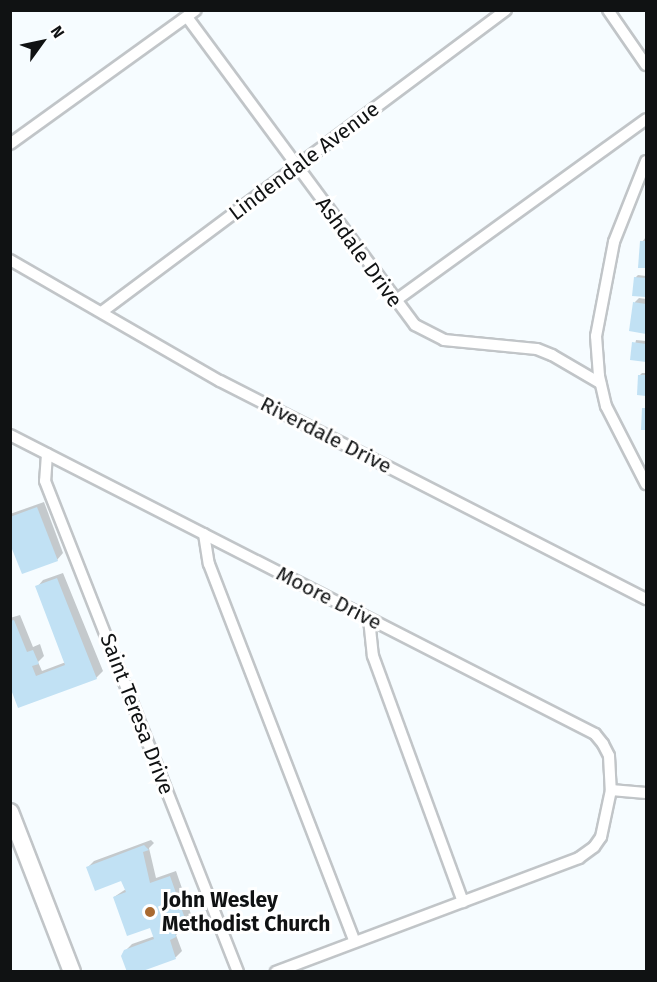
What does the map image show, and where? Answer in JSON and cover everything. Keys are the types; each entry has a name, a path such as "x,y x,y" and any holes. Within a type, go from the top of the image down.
{"highway":[{"path":"10,813 72,972"}],"street":[{"name":"Lindendale Avenue","path":"103,311 506,10"},
{"path":"608,10 646,65"},
{"name":"Ashdale Drive","path":"192,14 296,167 415,325 444,339 537,350 552,355 600,383"},
{"path":"10,144 192,14"},
{"path":"395,301 646,119"},
{"path":"646,161 614,242 596,336 600,383 606,406 646,484"},
{"name":"Riverdale Drive","path":"10,260 103,311 220,381 646,599"},
{"name":"Moore Drive","path":"10,435 595,734 609,756 611,790 601,837 594,847 579,858 276,972"},
{"name":"Saint Teresa Drive","path":"47,454 45,481 238,972"},
{"path":"204,534 209,564 355,942"},
{"path":"369,619 373,656 463,902"},
{"path":"611,790 646,793"}],"building":[{"path":"640,241 646,241 646,268 638,268"},
{"path":"634,277 646,278 646,297 632,296"},
{"path":"633,302 646,304 646,334 629,331"},
{"path":"632,342 646,344 646,362 630,360"},
{"path":"638,375 646,375 646,396 637,395"},
{"path":"642,408 646,408 646,430 641,430"},
{"path":"37,507 58,561 22,574 10,544 10,517"},
{"path":"57,578 97,679 18,708 10,687 10,621 14,620 27,652 33,650 39,664 32,666 36,676 65,665 35,586"},
{"name":"John Wesley Methodist Church","path":"144,845 149,850 143,852 150,883 170,876 188,927 175,932 176,937 170,940 176,959 140,972 127,972 121,956 124,950 154,939 150,928 127,936 113,897 126,892 121,881 95,891 86,867"}],"place":[{"name":"John Wesley Methodist Church","path":"150,912"}]}
